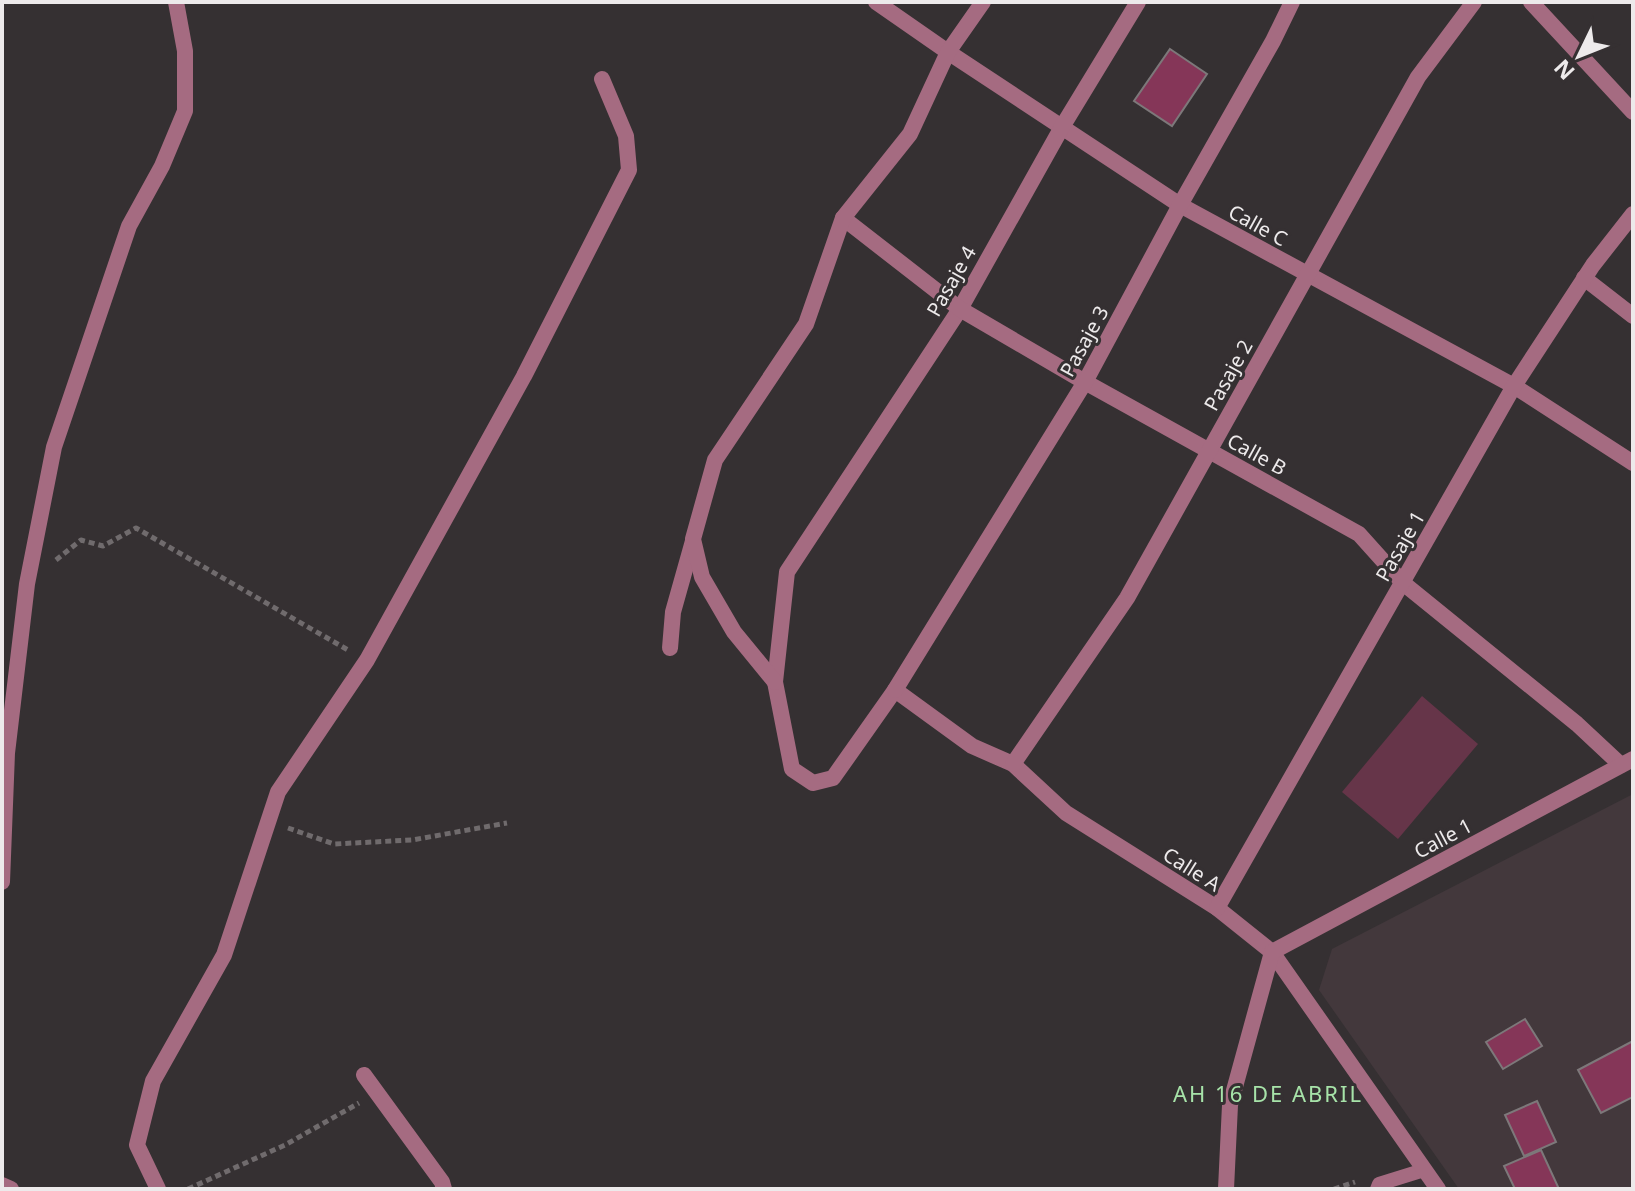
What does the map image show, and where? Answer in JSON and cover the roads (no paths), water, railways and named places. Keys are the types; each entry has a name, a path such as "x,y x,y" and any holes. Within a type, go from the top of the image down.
{"street":[{"path":"2,882 7,753 27,584 54,447 129,226 162,166 185,111 185,51 176,2"},
{"name":"Calle C","path":"876,2 1180,205 1514,386 1633,463"},
{"path":"670,648 673,612 715,460 806,324 843,218 910,134 948,52 983,2"},
{"name":"Pasaje 4","path":"775,682 787,572 960,309 1062,127 1138,2"},
{"name":"Pasaje 3","path":"895,690 1085,382 1292,2"},
{"name":"Pasaje 2","path":"1013,764 1127,598 1418,77 1474,2"},
{"path":"1531,2 1633,112"},
{"path":"158,1189 137,1145 153,1081 224,955 278,792 367,660 524,376 629,170 626,136 602,79"},
{"name":"Pasaje 1","path":"1217,908 1514,386 1584,278 1633,214"},
{"name":"Calle B","path":"843,218 960,309 1359,534 1403,583 1627,762"},
{"path":"1584,278 1633,316"},
{"path":"693,539 702,577 734,632 775,682 792,769 813,783 833,778 895,690"},
{"name":"Calle A","path":"895,690 972,746 1013,764 1066,813 1217,908 1272,952 1438,1189"},
{"name":"Calle 1","path":"1272,952 1627,762"},
{"path":"1226,1189 1230,1105 1272,952"},
{"path":"364,1075 444,1189"},
{"path":"2,1185 11,1189"}],"lane":[{"path":"1377,1189 1379,1184 1424,1170"}],"district":[{"name":"AH 16 DE ABRIL","path":"1268,1093"}]}
